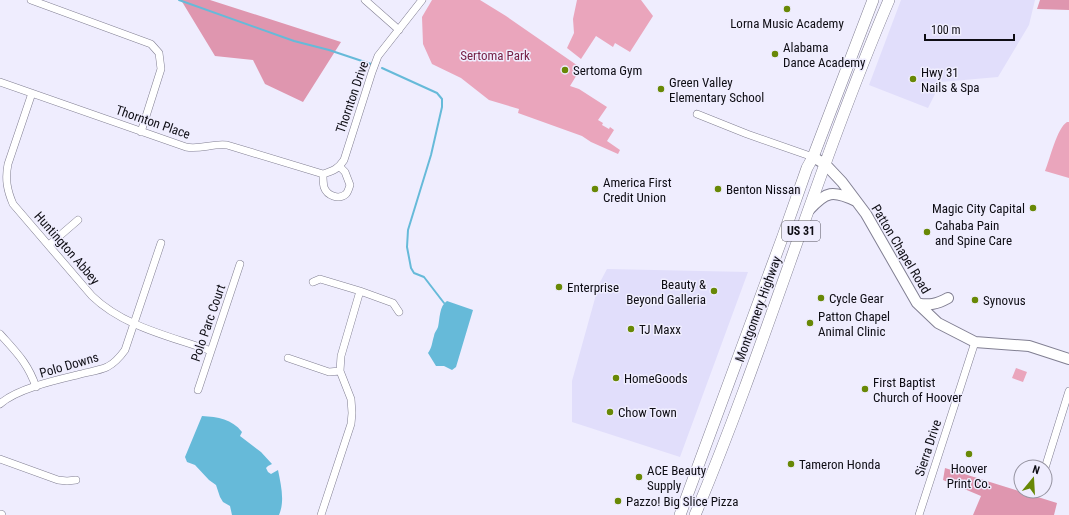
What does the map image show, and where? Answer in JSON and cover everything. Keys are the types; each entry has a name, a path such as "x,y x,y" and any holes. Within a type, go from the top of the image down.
{"main road":[{"name":"Montgomery Highway","path":"680,515 807,168 813,157 873,0"},
{"name":"Montgomery Highway","path":"695,515 720,456 861,66 889,0"},
{"name":"Patton Chapel Road","path":"813,157 825,164 842,182 866,214 917,303 938,323 975,342 1029,346 1069,359"},
{"path":"808,211 820,198 827,194 836,194 857,202"},
{"path":"917,303 926,305 934,304 948,298"}],"street":[{"path":"31,0 151,44 159,53 161,69 141,132"},
{"path":"365,0 399,30"},
{"name":"Thornton Drive","path":"340,167 344,160 378,56 422,0"},
{"name":"Thornton Place","path":"0,82 186,148 193,149 219,144 227,145 323,174"},
{"name":"Huntington Abbey","path":"32,93 8,164 6,175 8,192 13,204 102,305 116,315 134,324 211,351"},
{"path":"696,114 813,157"},
{"path":"340,167 345,172 350,185 345,194 341,197 335,197 327,193 324,187 323,174 340,167"},
{"path":"49,245 78,220"},
{"name":"Polo Downs","path":"0,404 4,400 26,390 77,375 97,371 116,361 125,350 161,243"},
{"name":"Polo Parc Court","path":"198,390 240,264"},
{"path":"313,282 320,279 360,291 393,303 399,312"},
{"path":"321,515 351,424 351,399 340,371 341,356 360,291"},
{"path":"0,334 26,364 31,372 36,387"},
{"name":"Sierra Drive","path":"920,515 975,342"},
{"path":"288,358 329,372 340,371"},
{"path":"1048,459 1069,391"},
{"path":"0,459 58,480 76,480"}],"shaded area":[{"path":"181,0 210,0 341,42 303,102 265,84 253,60 215,56"},
{"path":"901,0 1035,0 1029,25 998,77 941,82 928,108 869,85"},
{"path":"1040,0 1069,0 1069,10 1037,9"},
{"path":"607,269 748,272 680,457 572,422 572,381 599,284"},
{"path":"945,468 1013,489 1013,499 1044,499 1057,503 1054,515 973,515 981,496 943,480"}],"green space":[{"name":"Sertoma Park","path":"432,0 480,0 506,16 581,68 570,86 579,89 607,107 598,120 603,123 602,125 609,129 610,127 614,130 607,141 620,150 618,154 591,142 582,136 518,113 519,109 489,100 461,78 432,64 423,44 422,17"},
{"path":"577,0 641,0 653,16 630,52 615,43 613,47 596,36 581,59 567,48 574,33 573,19"},
{"path":"1067,122 1069,122 1069,178 1045,171 1060,130"},
{"path":"1016,368 1027,372 1023,382 1012,378"}],"water":[{"path":"447,301 473,310 456,367 452,370 444,366 436,366 428,353 434,334 438,327 442,306"},
{"path":"202,416 219,418 234,424 242,432 240,436 261,452 272,464 266,468 268,472 271,474 278,470 282,499 279,515 232,515 230,506 223,502 216,485 209,480 195,465 187,462 185,457"}],"waterway":[{"path":"179,0 294,41 329,50 371,64"},
{"path":"382,68 437,93 442,99 442,107 431,155 408,230 407,247 411,268 414,273 424,277 444,303"}],"place":[{"name":"Lorna Music Academy","path":"787,9"},
{"name":"Alabama Dance Academy","path":"775,54"},
{"name":"Sertoma Gym","path":"565,70"},
{"name":"Hwy 31 Nails & Spa","path":"913,79"},
{"name":"Green Valley Elementary School","path":"661,89"},
{"name":"America First Credit Union","path":"595,189"},
{"name":"Benton Nissan","path":"718,189"},
{"name":"Magic City Capital","path":"1033,208"},
{"name":"Cahaba Pain and Spine Care","path":"927,232"},
{"name":"Enterprise","path":"559,287"},
{"name":"Beauty & Beyond Galleria","path":"714,291"},
{"name":"Cycle Gear","path":"821,298"},
{"name":"Synovus","path":"975,300"},
{"name":"Patton Chapel Animal Clinic","path":"810,323"},
{"name":"TJ Maxx","path":"631,329"},
{"name":"HomeGoods","path":"616,378"},
{"name":"First Baptist Church of Hoover","path":"865,389"},
{"name":"Chow Town","path":"610,412"},
{"name":"Hoover Print Co.","path":"969,454"},
{"name":"Tameron Honda","path":"791,464"},
{"name":"ACE Beauty Supply","path":"639,477"},
{"name":"Pazzo! Big Slice Pizza","path":"618,501"}]}
